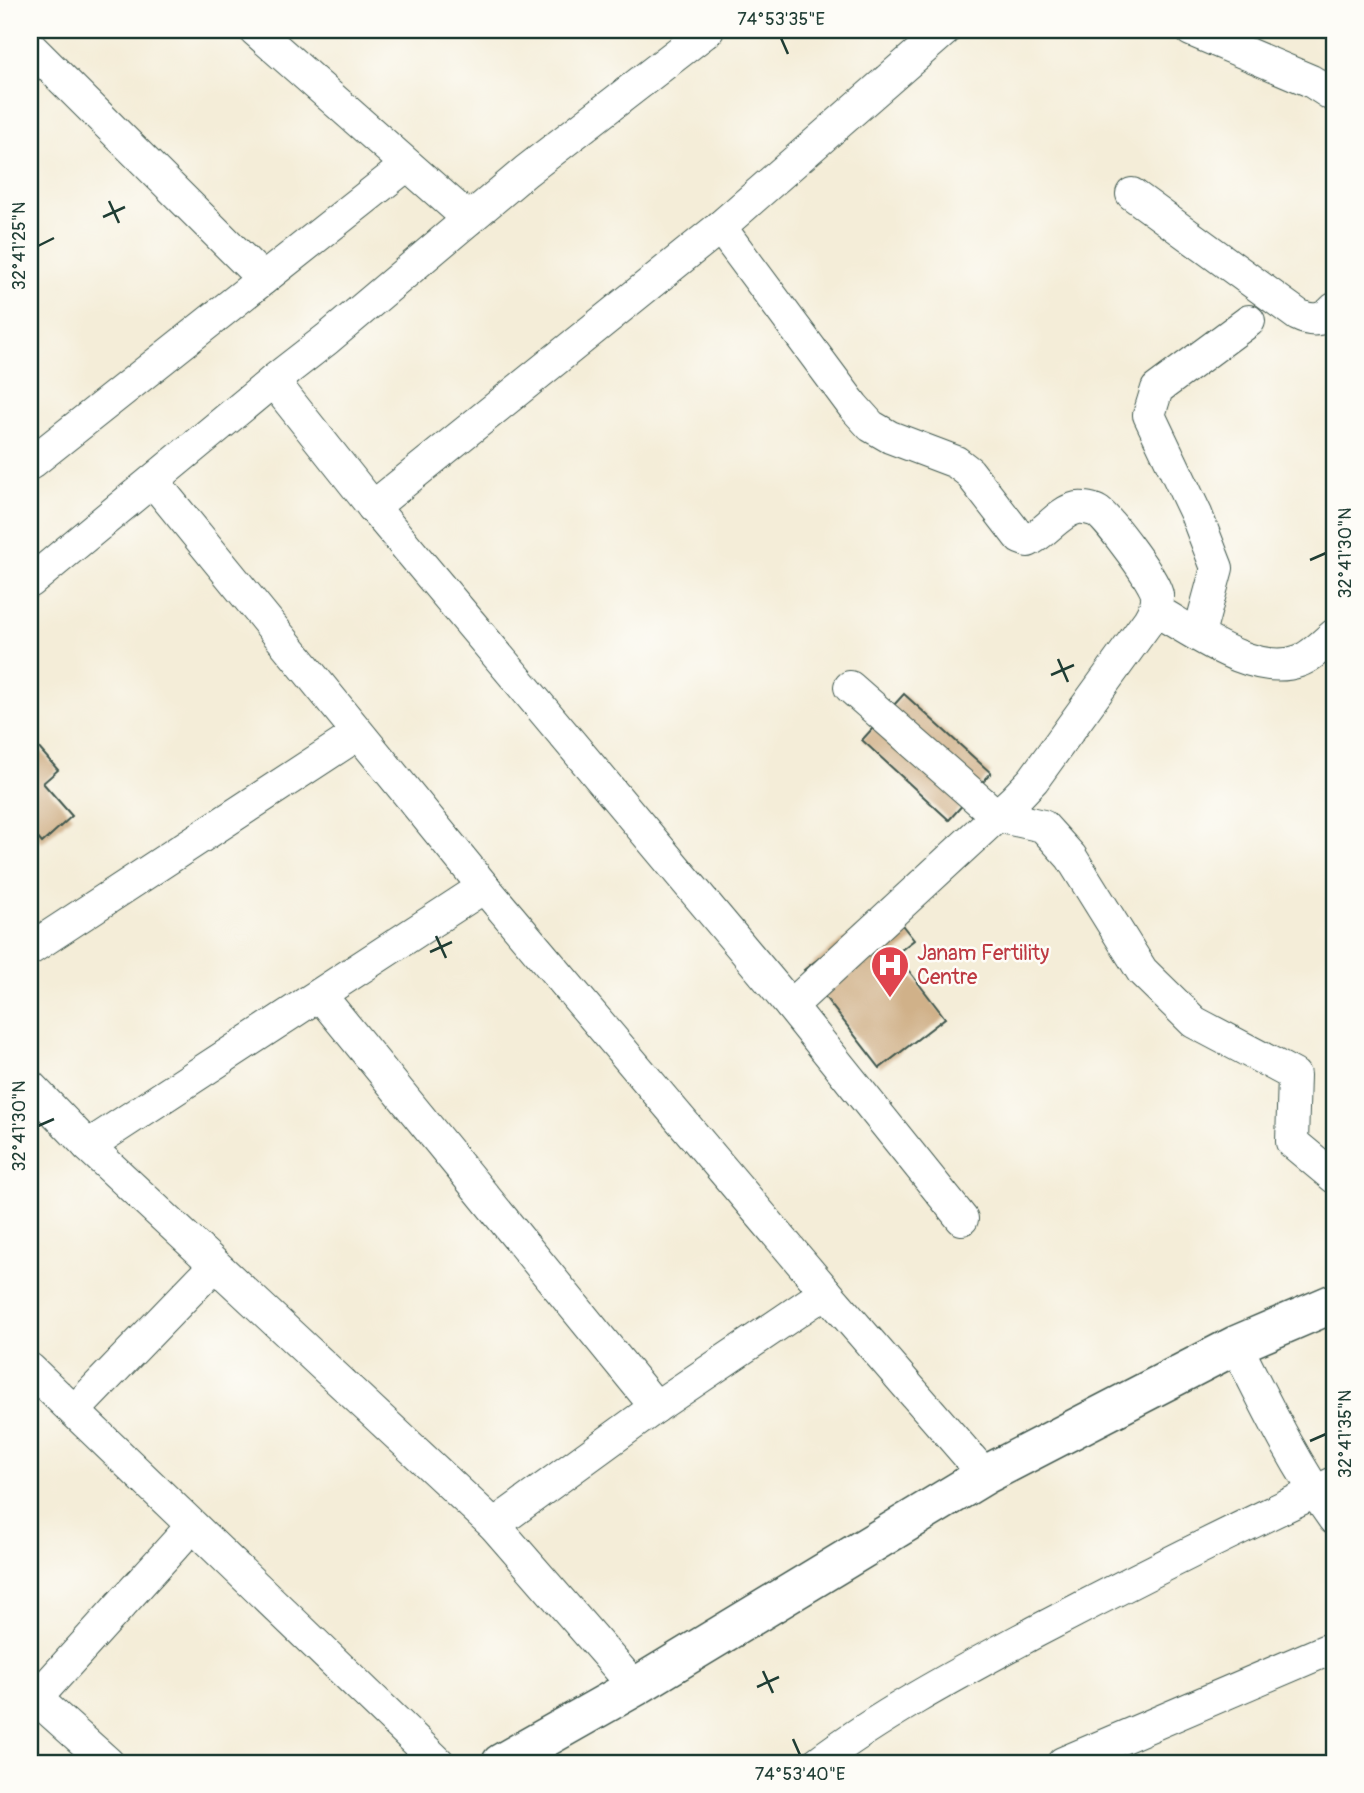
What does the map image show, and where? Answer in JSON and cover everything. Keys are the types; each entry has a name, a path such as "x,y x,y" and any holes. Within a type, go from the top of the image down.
{"street":[{"path":"256,30 439,193"},
{"path":"30,464 263,279 439,193 526,171 708,30"},
{"path":"373,507 720,227 945,30"},
{"path":"1191,30 1311,81 1334,96"},
{"path":"30,47 263,279"},
{"path":"30,582 327,339 439,193"},
{"path":"1132,194 1298,315 1312,320 1324,318 1334,309"},
{"path":"720,227 853,406 871,426 890,437 963,467 981,484 1020,538 1028,541 1036,537 1062,515 1078,508 1098,512 1152,580 1157,596 1154,610 1033,780 791,1006"},
{"path":"1199,634 1217,568 1196,514 1149,415 1157,389 1249,321"},
{"path":"273,381 373,507 791,1006 962,1219"},
{"path":"153,481 484,887 826,1292 985,1475"},
{"path":"1154,610 1224,651 1275,666 1301,661 1334,635"},
{"path":"850,687 997,816 1043,827 1071,857 1142,971 1194,1022 1294,1075 1292,1142 1334,1177"},
{"path":"30,948 358,734"},
{"path":"88,1146 484,887"},
{"path":"320,995 656,1407"},
{"path":"30,1086 88,1146 494,1525 635,1686"},
{"path":"74,1412 215,1265"},
{"path":"494,1525 656,1407 826,1292"},
{"path":"500,1763 635,1686 985,1475 1236,1345 1334,1303"},
{"path":"1236,1345 1289,1448 1324,1487 1334,1519"},
{"path":"30,1369 439,1763"},
{"path":"817,1763 955,1675 1102,1597 1324,1487"},
{"path":"108,1763 32,1699 192,1526"},
{"path":"1063,1763 1334,1647"}],"building":[{"path":"904,694 991,773 949,820 862,740"},
{"path":"30,738 58,770 43,783 72,816 42,843 30,829"},
{"path":"887,906 914,940 896,954 945,1018 880,1068 804,970"}],"place":[{"name":"Janam Fertility Centre","path":"890,999"}]}
